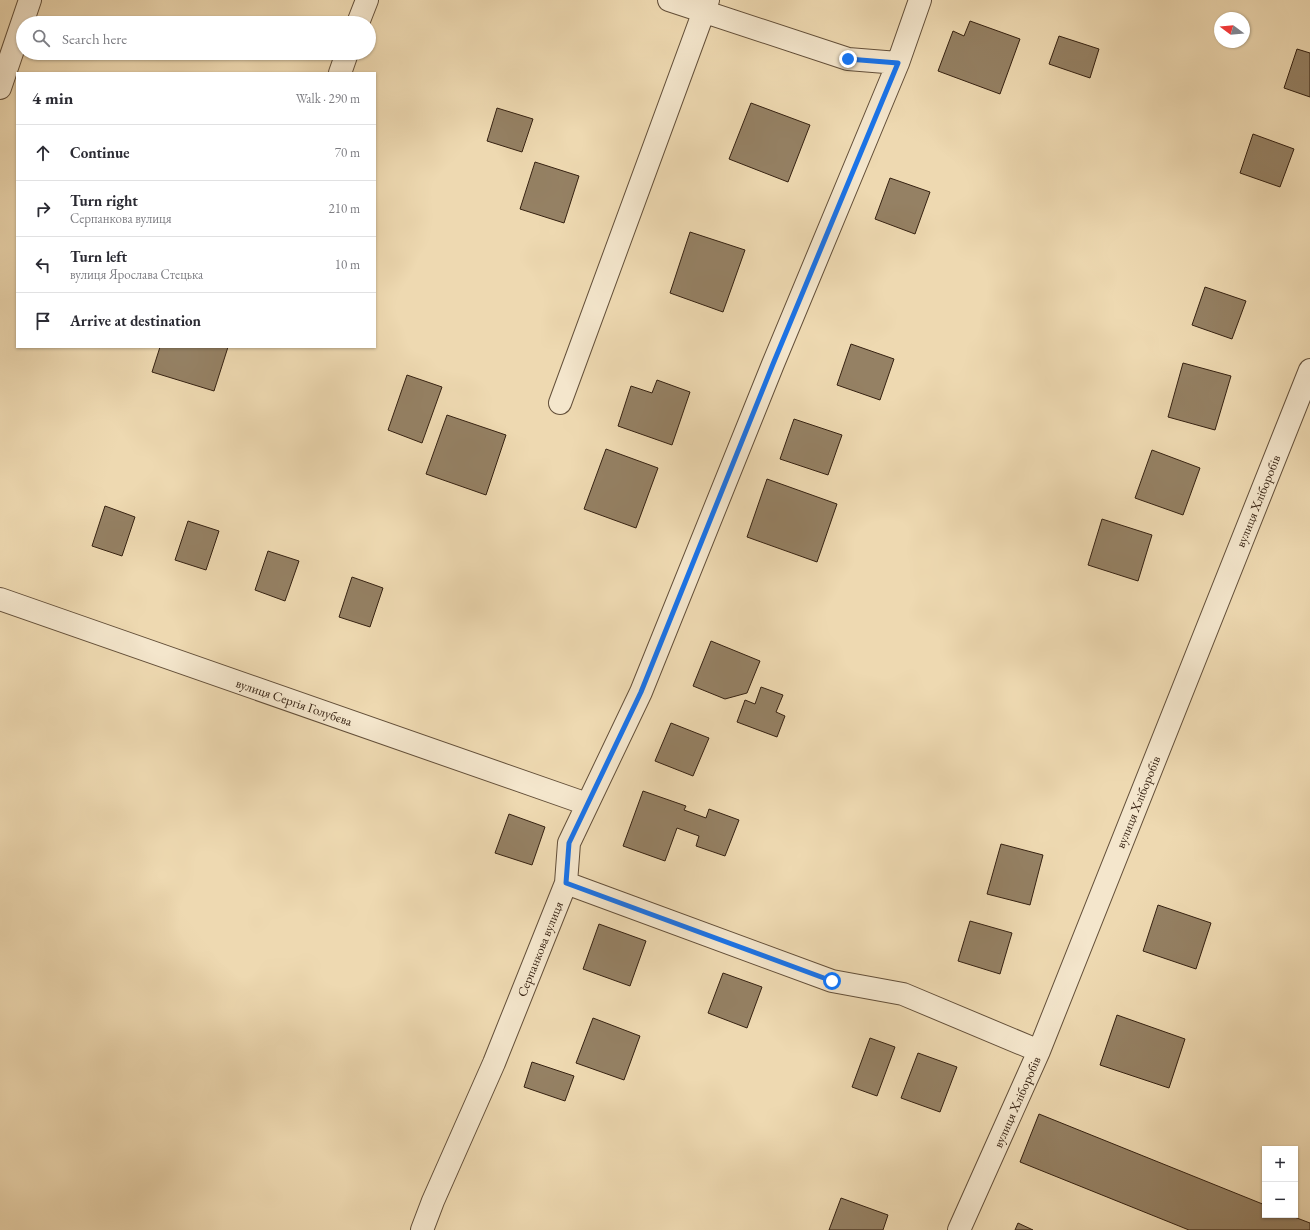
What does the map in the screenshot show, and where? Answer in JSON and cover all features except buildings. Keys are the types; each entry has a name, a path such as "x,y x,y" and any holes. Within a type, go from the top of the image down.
{"street":[{"path":"25,16 30,0"},
{"path":"361,16 367,0"},
{"path":"669,0 706,6 848,59 898,63"},
{"name":"Серпанкова вулиця","path":"422,1230 433,1201 494,1063 566,883 569,843 641,692 776,357 898,63 920,0"},
{"path":"560,403 706,6"},
{"path":"0,88 16,41"},
{"path":"340,72 345,60"},
{"name":"вулиця Хліборобів","path":"959,1230 1039,1051 1310,370"},
{"name":"вулиця Сергія Голубєва","path":"0,599 587,804"},
{"path":"566,883 832,981 903,994 1039,1051"}],"route":[{"path":"832,981 566,883 569,843 641,692 773,364 898,63 848,59"}]}
